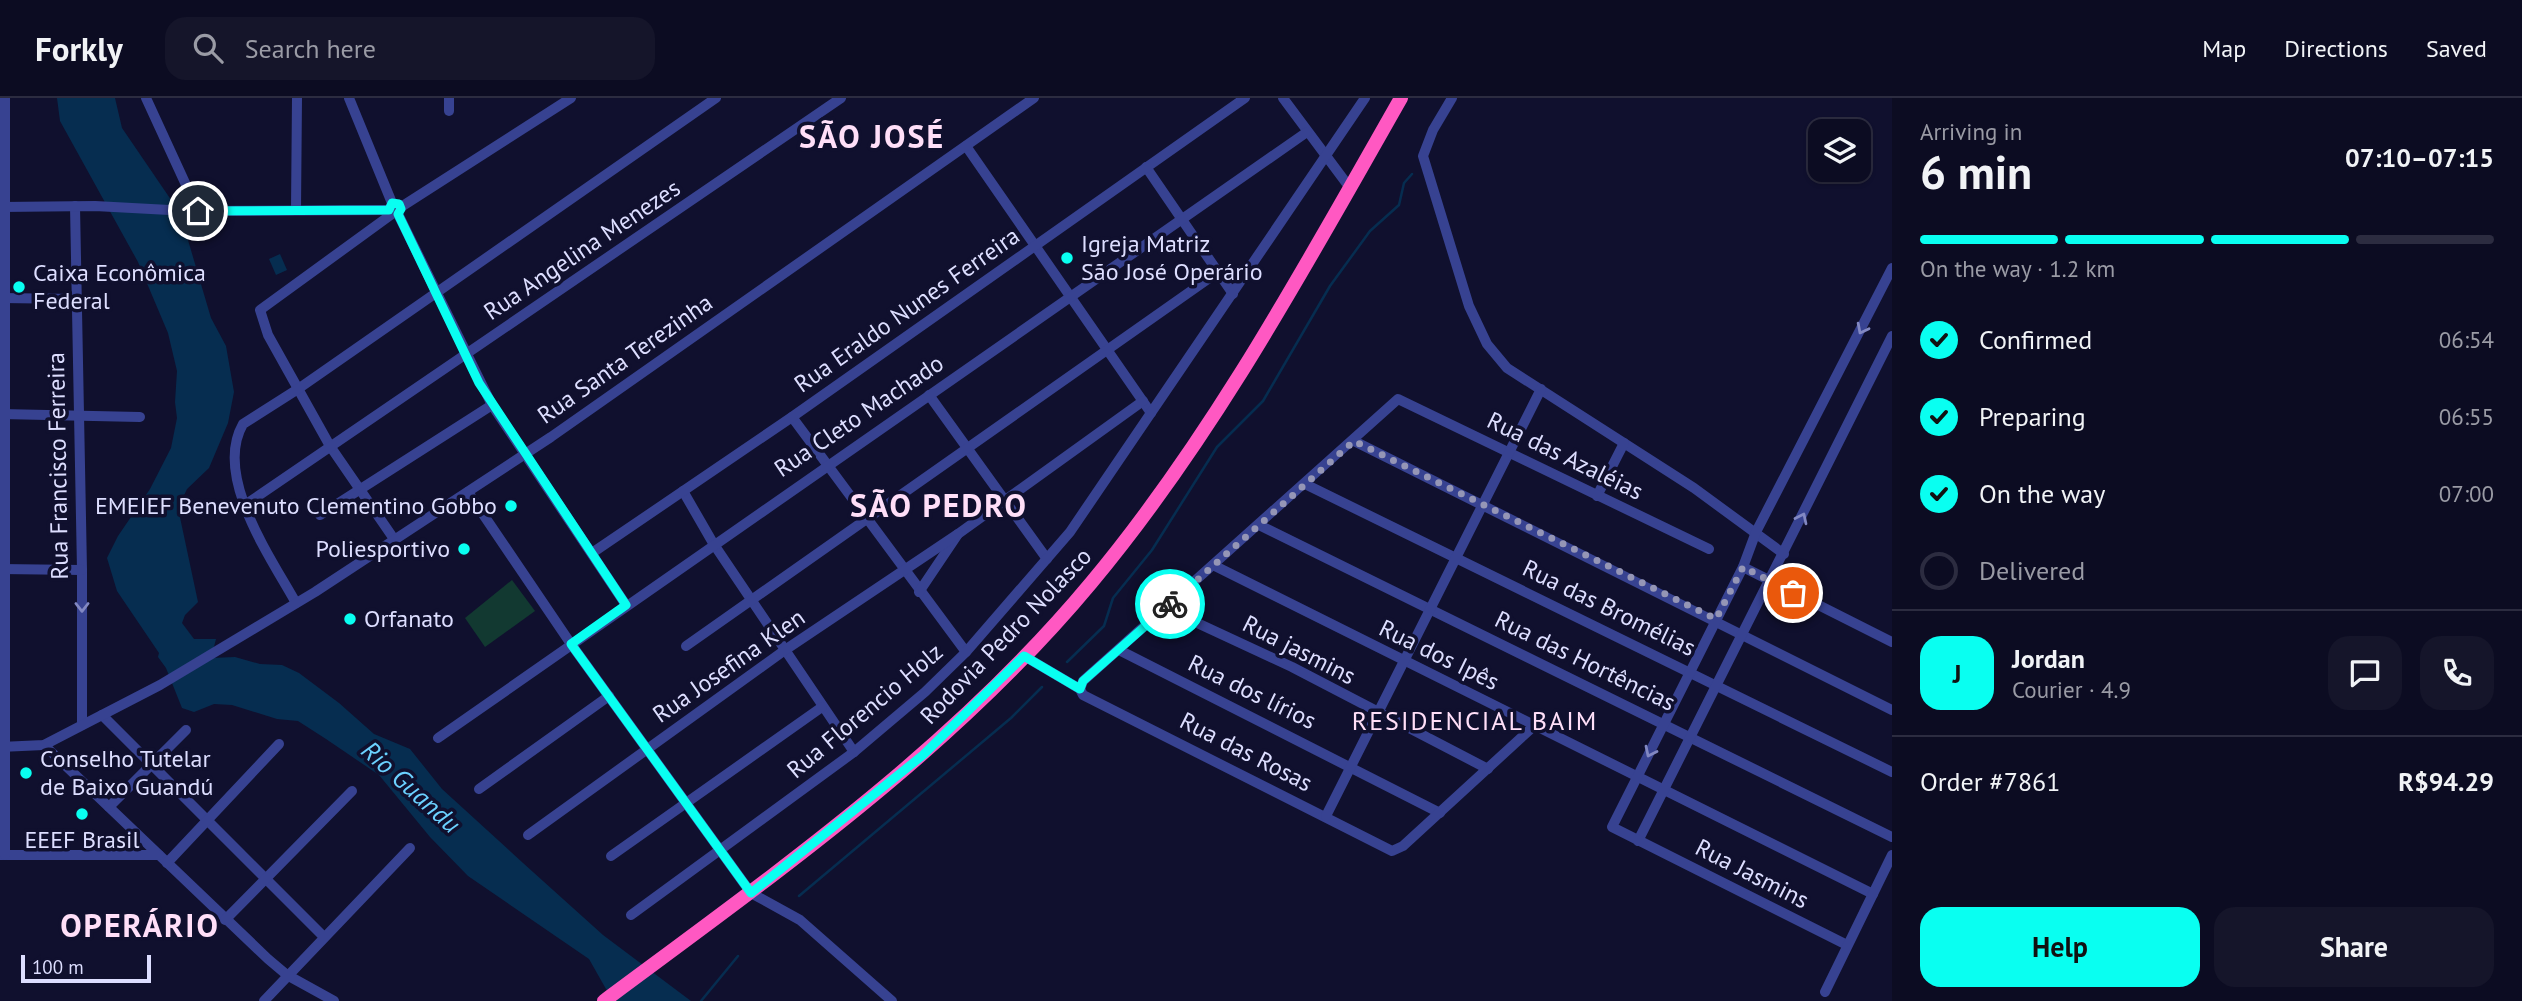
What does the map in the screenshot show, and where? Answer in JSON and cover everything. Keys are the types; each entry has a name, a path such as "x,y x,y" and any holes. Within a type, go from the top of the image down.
{"highway":[{"name":"Rodovia Pedro Nolasco","path":"604,1001 751,893 923,755 1024,656 1090,584 1149,509 1193,446 1350,188 1401,98"}],"street":[{"path":"5,98 2,207 2,855 163,859 208,820 279,744"},
{"path":"146,98 193,211"},
{"path":"296,209 297,98"},
{"path":"349,98 394,210 492,405 626,605"},
{"path":"449,98 449,111"},
{"path":"394,539 330,446 264,327 260,317 264,305 394,210 570,98"},
{"path":"296,603 242,507 236,451 237,433 249,418 298,388 716,98"},
{"name":"Rua Angelina Menezes","path":"242,507 841,98"},
{"name":"Rua Santa Terezinha","path":"44,745 159,685 232,642 468,492 1034,98"},
{"name":"Rua Eraldo Nunes Ferreira","path":"592,553 792,417 1245,98"},
{"path":"1283,98 1325,158 1350,188"},
{"name":"Rua Florencio Holz","path":"631,915 854,752 925,692 966,652 1047,559 1151,413 1365,98"},
{"path":"1452,98 1433,130 1423,156 1469,306 1487,344 1507,368 1624,443 1756,532 1784,554"},
{"name":"Rua Cleto Machado","path":"438,738 713,543 1307,132"},
{"path":"966,146 1151,413"},
{"path":"1146,167 1233,294"},
{"name":"Rua Francisco Ferreira","path":"75,206 82,725"},
{"path":"2,207 95,206 193,211 394,210"},
{"path":"1638,775 1743,567 1756,532 1892,268"},
{"path":"685,646 966,446 1218,272"},
{"path":"3,298 76,299"},
{"path":"1638,841 1892,336"},
{"path":"1326,816 1541,389"},
{"path":"929,395 1047,559"},
{"name":"Rua das Azaléias","path":"1354,441 1391,405 1403,399 1709,549"},
{"name":"Rua Josefina Klen","path":"528,835 785,650 958,534 1143,401"},
{"path":"320,515 492,405"},
{"path":"3,414 140,417"},
{"path":"792,417 966,652"},
{"path":"1080,689 1083,681 1354,441 1716,619 1892,710"},
{"path":"1597,496 1624,443"},
{"name":"Rua das Bromélias","path":"1306,484 1892,772"},
{"path":"682,491 713,543 854,752"},
{"path":"468,492 571,644 751,893 800,920 892,1001"},
{"name":"Rua das Hortências","path":"1259,525 1892,837"},
{"path":"919,592 958,534"},
{"name":"Rua dos Ipês","path":"1213,565 1873,894"},
{"path":"1743,567 1892,642"},
{"path":"1,569 82,570"},
{"name":"Rua jasmins","path":"1165,608 1280,661 1488,769"},
{"name":"Rua dos lírios","path":"1119,650 1440,813"},
{"name":"Rua das Rosas","path":"1024,656 1080,689 1083,695 1395,852 1440,813"},
{"path":"479,789 609,696"},
{"path":"611,856 684,801 822,707"},
{"path":"102,715 267,877 324,937"},
{"path":"1440,813 1535,725"},
{"path":"109,807 186,730"},
{"path":"2,747 44,745 225,920 288,975 334,1001"},
{"name":"Rua Jasmins","path":"1638,775 1612,827 1847,945"},
{"path":"225,920 352,791"},
{"path":"264,1001 410,848"},
{"path":"1825,992 1892,855"}],"green space":[{"path":"512,580 535,611 485,647 465,618"}],"water":[{"name":"Rio Guandu","path":"57,98 115,98 122,128 180,213 211,318 226,346 234,392 228,423 209,468 187,489 178,508 198,602 185,615 182,623 194,639 216,639 211,658 235,657 260,664 282,665 299,673 339,703 374,734 410,749 442,789 603,935 691,1001 617,1001 606,989 589,959 468,876 430,837 379,775 298,721 277,719 232,705 214,704 194,712 182,708 166,668 158,657 159,653 117,591 107,558 118,536 150,489 171,448 177,418 177,371 168,333 138,262 60,121"},
{"path":"280,254 287,270 276,275 269,259"}],"waterway":[{"path":"1067,662 1104,626 1113,598 1152,550 1217,447 1263,401 1330,286 1370,231 1399,205 1404,183 1412,174"},
{"path":"799,896 1011,718 1042,687"},
{"path":"701,1001 738,956"}],"way so far":[{"path":"1170,604 1354,441 1716,619 1743,567 1793,593"}],"place":[{"name":"Igreja Matriz São José Operário","path":"1067,258"},
{"name":"Caixa Econômica Federal","path":"19,287"},
{"name":"EMEIEF Benevenuto Clementino Gobbo","path":"511,506"},
{"name":"Poliesportivo","path":"464,549"},
{"name":"Orfanato","path":"350,619"},
{"name":"Conselho Tutelar de Baixo Guandú","path":"26,773"},
{"name":"EEEF Brasil","path":"82,814"}],"district":[{"name":"SÃO JOSÉ","path":"872,137"},
{"name":"SÃO PEDRO","path":"939,506"},
{"name":"RESIDENCIAL BAIM","path":"1475,721"},
{"name":"OPERÁRIO","path":"140,926"}],"route":[{"path":"198,211 389,210 392,203 399,204 401,209 398,214 479,383 626,605 571,644 751,893 923,755 1024,656 1080,689 1083,681 1170,604"}]}
